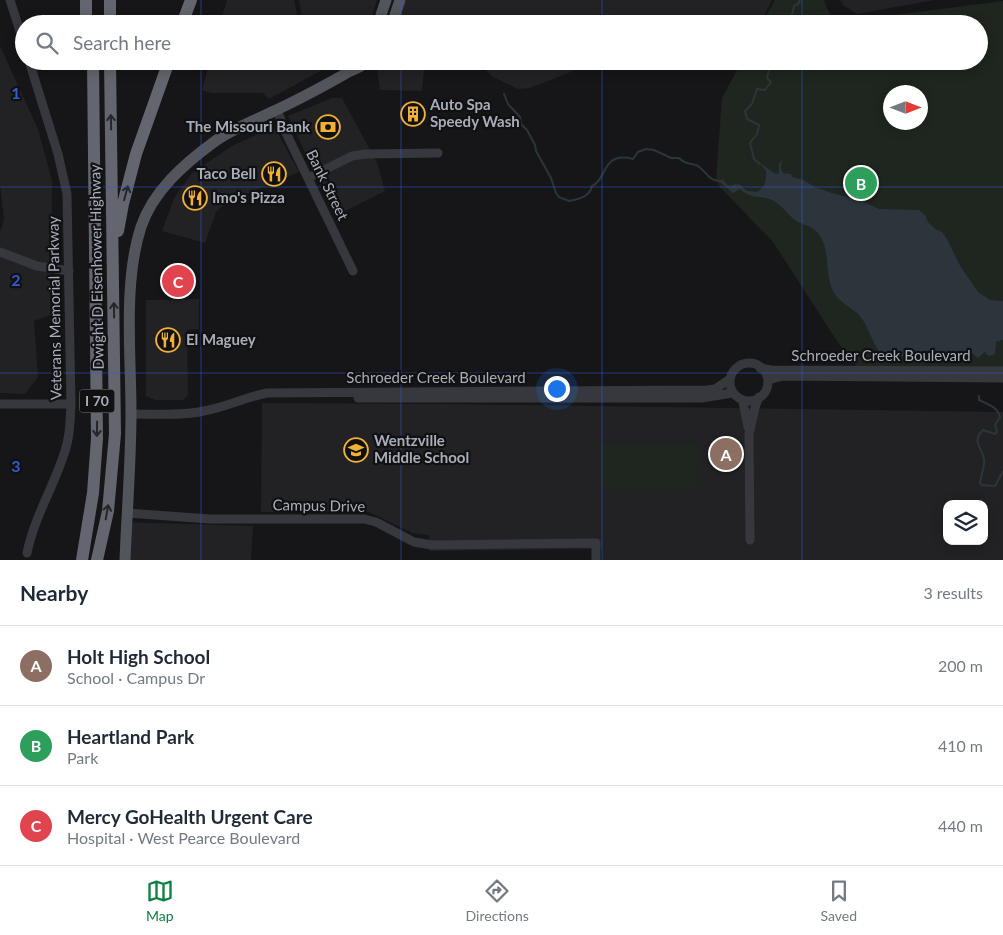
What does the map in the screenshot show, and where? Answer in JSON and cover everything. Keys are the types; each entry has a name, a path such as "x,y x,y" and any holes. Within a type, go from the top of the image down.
{"highway":[{"path":"86,0 86,15"},
{"path":"92,0 92,15"},
{"path":"110,0 110,15"},
{"path":"185,15 191,0"},
{"path":"87,70 89,119 94,139"},
{"name":"Dwight D Eisenhower Highway","path":"82,560 92,500 96,438 93,70"},
{"name":"Dwight D Eisenhower Highway","path":"97,560 108,511 115,434 110,70"},
{"path":"113,258 123,204 136,154 166,70"}],"main road":[{"path":"381,15 386,0"},
{"path":"388,15 390,0"},
{"path":"395,15 400,0"},
{"path":"125,560 131,414 130,294 133,259 141,226 156,199 171,178 190,160 224,135 277,110 353,70"}],"street":[{"path":"10,0 15,16"},
{"name":"Veterans Memorial Parkway","path":"27,553 37,519 64,455 69,434 70,404 67,194 58,154 32,70"},
{"name":"Bank Street","path":"277,110 353,271"},
{"path":"308,178 352,156 365,154 438,153"},
{"path":"0,252 37,266 69,271"},
{"path":"749,434 754,407 765,392 768,380 758,366 744,364 734,372 730,379 730,386 732,393 744,402 749,434 750,540"},
{"name":"Schroeder Creek Boulevard","path":"760,368 771,370 1003,371"},
{"name":"Schroeder Creek Boulevard","path":"768,380 782,376 1003,378"},
{"name":"Schroeder Creek Boulevard","path":"131,414 191,414 209,416 256,395 280,392 707,390 715,388 730,379"},
{"name":"Schroeder Creek Boulevard","path":"231,406 268,398 702,398 732,393"},
{"path":"741,399 759,398"},
{"path":"0,404 70,404"},
{"name":"Campus Drive","path":"127,513 210,519 364,519 376,522 414,542 432,545 596,542 596,560"}],"shaded area":[{"path":"227,0 294,0 297,15 223,15"},
{"path":"299,0 377,0 372,15 302,15"},
{"path":"406,0 772,0 764,15 400,15"},
{"path":"775,0 824,0 831,15 767,15"},
{"path":"840,0 934,0 857,14 844,6"},
{"path":"1003,1 1003,368 857,367 837,341 773,242 720,187 716,179 722,98 737,70 988,70 988,15 894,15"},
{"path":"0,46 38,129 52,181 51,315 34,321 38,377 25,394 0,393 0,232 4,220 0,184"},
{"path":"208,70 322,70 269,99 263,93 211,93 202,90"},
{"path":"378,70 424,70 422,91 380,90"},
{"path":"486,70 576,70 530,88 518,89 493,77"},
{"path":"332,98 342,98 377,163 385,191 335,216 288,116"},
{"path":"268,129 276,130 299,172 227,202 216,212 205,243 162,231 174,198 192,173 232,146"},
{"path":"782,159 781,168 783,173 791,174 792,177 803,180 817,188 860,200 879,209 919,210 926,216 927,221 935,229 942,232 947,239 959,264 978,292 990,300 1003,301 1003,340 996,342 995,354 989,356 985,352 978,358 972,353 971,357 964,358 911,357 881,354 862,319 835,295 830,284 825,246 818,233 795,220 772,200 752,196 740,189 733,193 719,181 723,179 727,185 731,186 738,185 738,183 747,191 757,192 764,186 766,178 766,171 760,164 778,174"},
{"path":"199,299 199,329 187,330 188,395 183,400 155,400 146,396 146,300"},
{"path":"262,403 1003,412 1003,560 602,560 602,549 429,551 429,535 412,533 369,512 261,512"},
{"path":"599,444 698,444 698,488 599,488"},
{"path":"121,522 253,526 251,560 120,560"}],"waterway":[{"path":"792,15 794,6 800,0"},
{"path":"760,164 754,159 750,143 757,134 759,125 747,119 745,111 752,104 757,89 765,90 771,82 767,78 769,70"},
{"path":"504,94 508,104 520,117 521,124 527,130 535,145 556,193 559,197 569,201 589,193 592,186 601,178 610,162 615,159 633,159 638,152 646,149 654,150 671,158 679,158 686,163 698,166 714,180 722,181"},
{"path":"979,396 979,400 995,408 1000,417 995,425 997,432 995,434 983,430 978,438 984,462 980,483 982,485 995,486 1003,471"}],"place":[{"name":"Auto Spa Speedy Wash","path":"413,114"},
{"name":"The Missouri Bank","path":"328,127"},
{"name":"Taco Bell","path":"274,174"},
{"name":"Heartland Park","path":"861,183"},
{"name":"Imo's Pizza","path":"195,198"},
{"name":"Mercy GoHealth Urgent Care","path":"178,281"},
{"name":"El Maguey","path":"168,340"},
{"name":"Wentzville Middle School","path":"356,450"},
{"name":"Holt High School","path":"726,454"}]}
